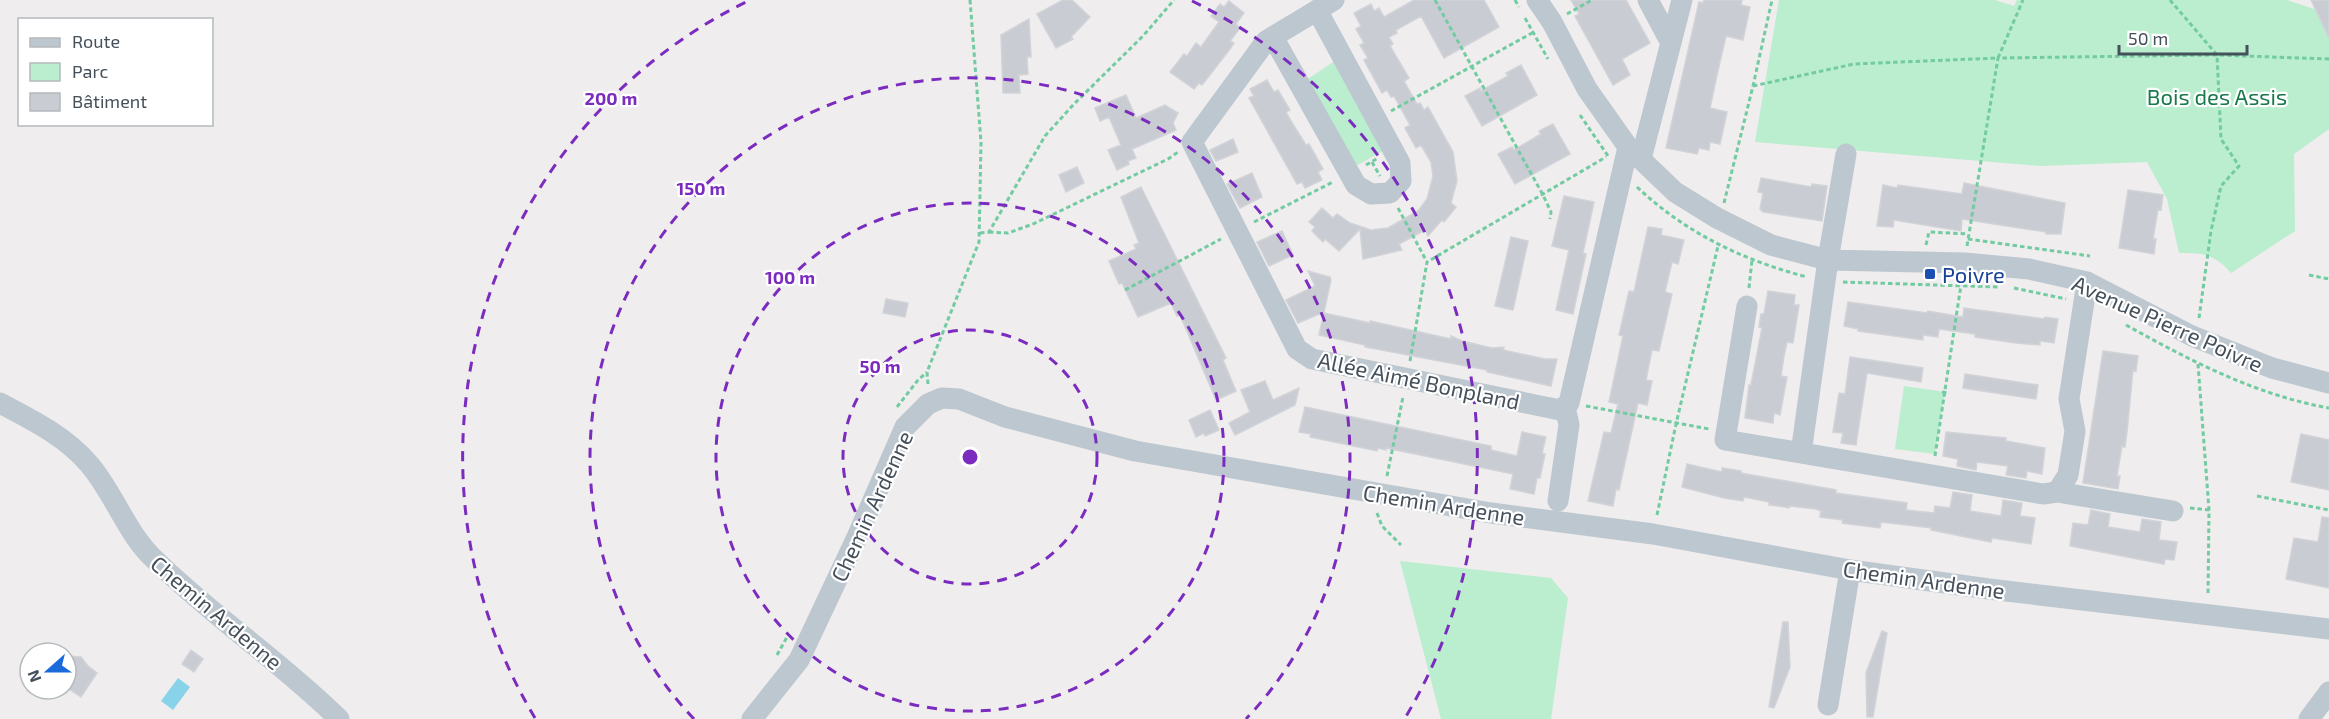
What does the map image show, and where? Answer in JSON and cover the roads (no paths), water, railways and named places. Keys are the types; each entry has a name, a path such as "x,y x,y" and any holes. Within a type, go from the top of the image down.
{"street":[{"path":"1648,0 1671,43"},
{"path":"1558,501 1569,425 1567,405 1635,153 1671,43 1682,0"},
{"path":"1326,5 1376,119 1400,163 1401,181 1390,193 1371,194 1356,185 1273,37 1326,5"},
{"name":"Avenue Pierre Poivre","path":"1543,7 1587,89 1635,153 1676,192 1717,218 1771,245 1828,260 1965,263 2029,269 2087,282 2192,336 2271,368 2329,383"},
{"name":"Allée Aimé Bonpland","path":"1273,37 1266,41 1192,141 1297,349 1312,359 1407,379 1560,410 1567,405"},
{"path":"1801,453 1828,260 1846,154"},
{"path":"2057,492 2068,475 2075,431 2069,399 2087,282"},
{"path":"1747,306 1725,440 1931,476 2043,494 2057,492 2173,512"},
{"name":"Chemin Ardenne","path":"752,719 799,660 857,537 905,427 928,404 942,398 959,399 1005,417 1136,451 1491,513 1653,534 1850,570 1989,589 2329,629"},
{"name":"Chemin Ardenne","path":"0,403 54,432 90,464 145,550 184,589 306,686 339,719"},
{"path":"1828,705 1850,570"},
{"path":"2309,719 2329,692"}],"water":[{"path":"178,678 190,687 173,710 161,701"}],"place":[{"name":"Poivre","path":"1930,274"}],"park label":[{"name":"Bois des Assis","path":"2217,96"}]}
